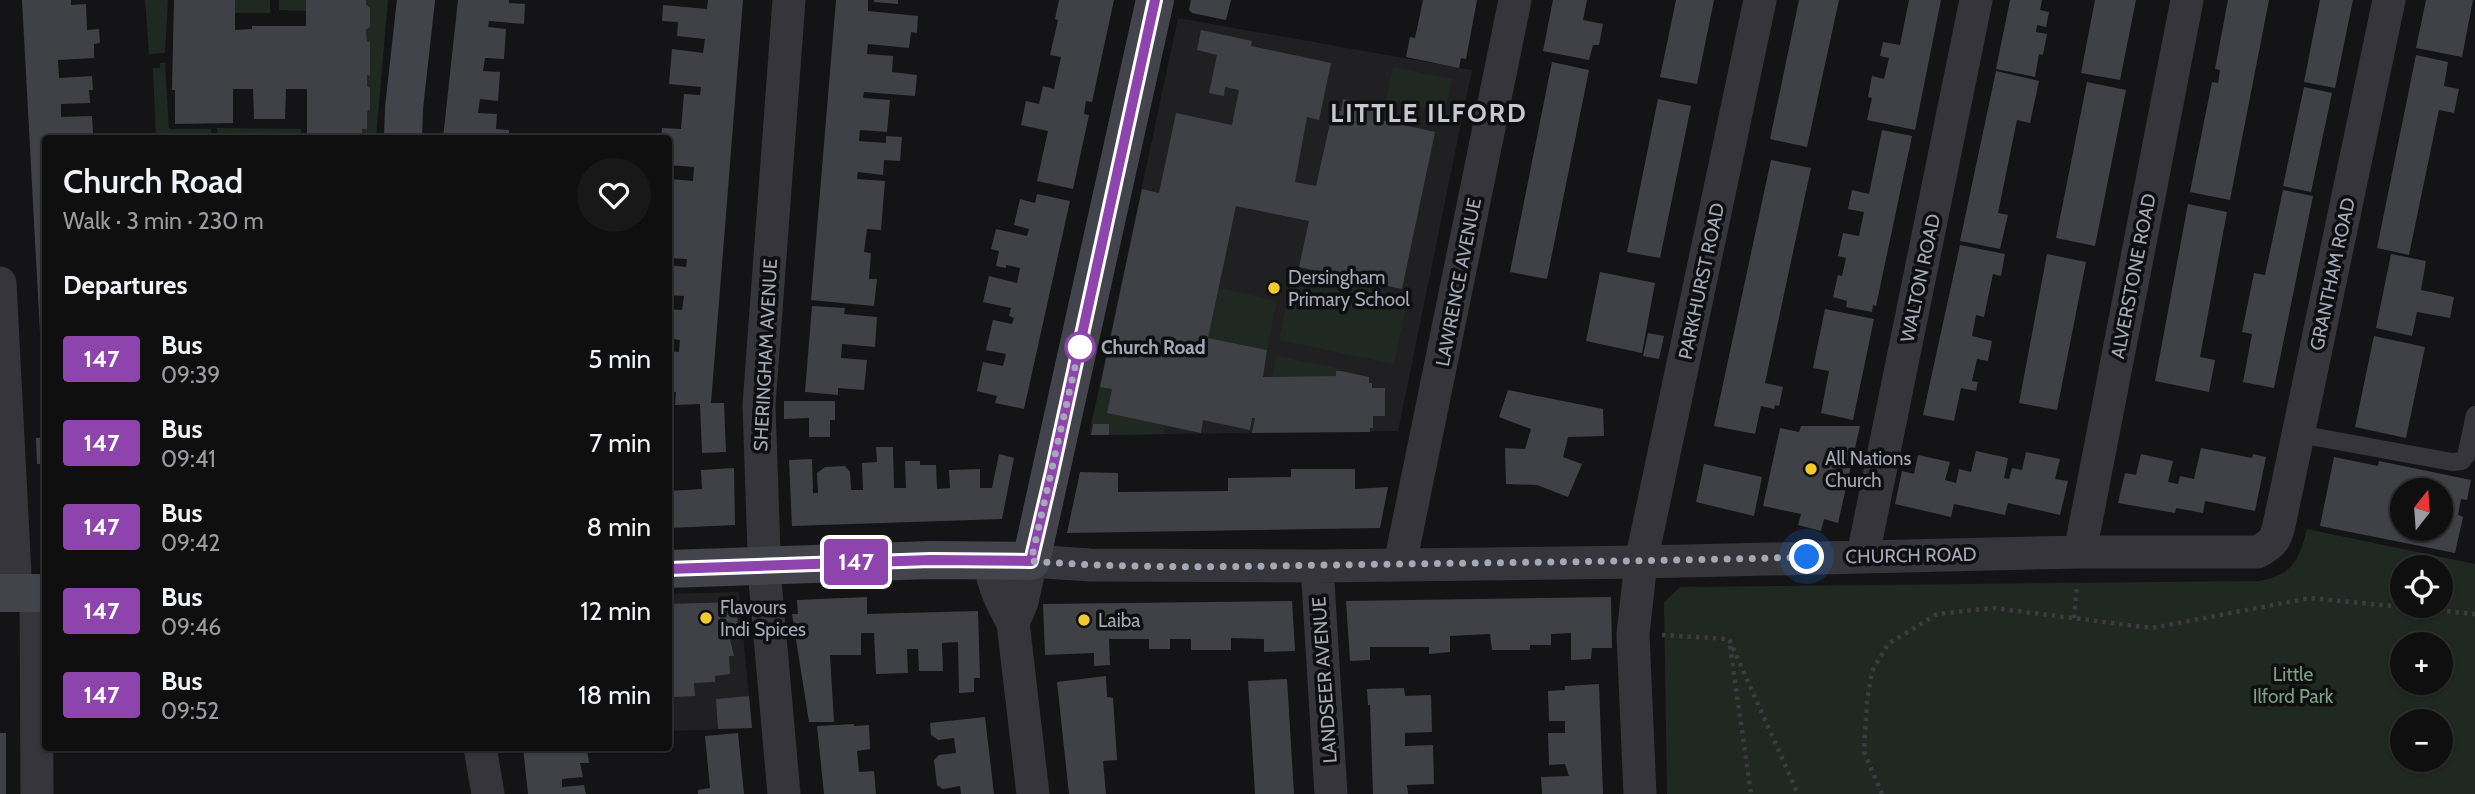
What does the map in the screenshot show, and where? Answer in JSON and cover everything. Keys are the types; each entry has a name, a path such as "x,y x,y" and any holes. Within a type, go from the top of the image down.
{"main road":[{"path":"403,135 416,0"},
{"path":"1031,561 1050,485 1155,0"},
{"name":"CHURCH ROAD","path":"672,569 1031,561"}],"street":[{"name":"SHERINGHAM AVENUE","path":"784,794 764,565 759,405 789,0"},
{"name":"LAWRENCE AVENUE","path":"1400,564 1515,0"},
{"name":"PARKHURST ROAD","path":"1640,794 1633,634 1641,562 1760,0"},
{"name":"WALTON ROAD","path":"1863,555 1976,0"},
{"name":"ALVERSTONE ROAD","path":"2078,567 2186,0"},
{"name":"GRANTHAM ROAD","path":"2270,546 2277,535 2389,0"},
{"path":"0,283 37,794"},
{"name":"CHURCH ROAD","path":"1031,561 1090,565 1317,566 1641,562 1863,555 2078,567 2257,552 2270,546"},
{"path":"989,560 999,599 1013,623 1033,794"},
{"path":"1013,623 1022,602 1031,561"},
{"name":"LANDSEER AVENUE","path":"1317,566 1331,794"},
{"path":"482,751 488,794"}],"lane":[{"path":"2299,434 2452,462 2462,461 2466,456 2475,415"}],"path":[{"path":"2074,618 2078,567"},
{"path":"1882,794 1864,752 1872,671 1888,644 1937,614 1993,608 2152,628 2310,598 2475,614"},
{"path":"1633,634 1729,639"},
{"path":"1729,639 1751,794"},
{"path":"1729,639 1798,794"}],"shaded area":[{"name":"Dersingham Primary School","path":"1178,18 1472,70 1398,431 1089,435"},
{"path":"739,592 752,728 672,731 672,594"}],"green space":[{"path":"145,0 168,0 165,53 149,54"},
{"path":"235,0 270,0 270,13 235,13"},
{"path":"279,0 306,0 306,11 279,10"},
{"path":"366,0 388,0 376,135 363,135 362,129 367,129 367,112 370,109 367,75 370,75 370,42 367,41 366,30 370,27 370,8"},
{"path":"160,63 165,63 169,129 211,129 212,135 156,135 153,68 160,68"},
{"path":"1393,67 1452,79 1445,112 1386,100"},
{"path":"217,128 301,129 301,135 218,135"},
{"path":"1293,272 1408,296 1394,364 1279,340"},
{"path":"1219,288 1277,301 1267,350 1208,338"},
{"path":"1276,356 1341,369 1336,376 1272,377"},
{"path":"1100,387 1112,389 1107,413 1165,426 1163,434 1109,435 1109,424 1091,424"},
{"name":"Little Ilford Park","path":"2307,529 2432,555 2390,555 2390,618 2453,618 2453,559 2475,564 2475,794 1667,794 1664,602 1680,587 2259,581 2279,575 2297,558"}],"building":[{"path":"22,0 71,0 71,5 86,4 87,30 99,29 100,43 94,44 94,58 58,60 59,78 92,76 93,90 89,90 90,103 61,104 61,117 92,116 93,133 42,135 42,370"},
{"path":"174,0 235,0 235,30 252,29 252,26 306,26 306,0 366,0 370,8 370,27 366,30 367,41 370,42 370,76 367,75 367,86 370,88 370,109 367,112 367,129 362,129 363,135 307,135 307,89 286,89 285,119 254,119 253,89 233,89 233,123 175,124 175,90 172,90"},
{"path":"458,0 509,0 509,3 525,4 524,24 489,21 488,27 506,29 504,59 485,58 483,71 500,72 498,101 480,99 478,113 497,114 496,129 509,130 509,135 443,135"},
{"path":"708,0 743,0 711,403 724,403 726,452 702,453 700,404 675,405 676,392 672,392 672,351 679,352 680,340 672,339 672,309 682,310 684,296 672,295 672,265 686,267 687,259 672,258 672,179 693,181 694,167 672,165 672,135 661,135 662,128 681,129 684,94 700,95 701,87 669,84 672,49 703,53 705,39 677,36 678,22 662,21 663,5 707,9"},
{"path":"836,0 868,0 868,11 918,16 917,33 911,32 909,48 868,44 867,54 893,56 892,72 917,75 915,96 864,92 863,98 890,100 887,132 860,130 859,141 886,143 886,136 902,137 900,161 884,160 883,175 858,172 857,179 885,181 881,230 867,229 864,252 871,253 869,279 877,279 874,306 811,300"},
{"path":"898,0 898,4 874,2"},
{"path":"1059,0 1114,0 1092,102 1086,101 1084,114 1089,115 1073,189 1037,181 1048,131 1021,125 1026,101 1039,104 1043,86 1054,89 1061,57 1050,55 1058,20 1055,19"},
{"path":"1191,0 1231,0 1226,20 1192,13 1189,10"},
{"path":"1423,0 1477,0 1466,59 1461,58 1459,68 1406,57 1410,37 1415,38"},
{"path":"1553,0 1587,0 1583,20 1603,24 1599,45 1593,45 1589,60 1543,51"},
{"path":"1676,0 1714,0 1697,84 1660,77"},
{"path":"1799,0 1839,0 1807,147 1770,139"},
{"path":"1909,0 1941,0 1915,130 1867,120 1872,98 1868,97 1872,76 1884,79 1889,58 1880,56 1883,42 1900,45"},
{"path":"2010,0 2042,0 2040,10 2049,12 2046,27 2037,25 2036,32 2047,34 2043,55 2039,54 2035,77 1996,69"},
{"path":"2095,0 2136,0 2120,80 2081,73"},
{"path":"2228,0 2269,0 2230,200 2190,192 2212,82 2218,83 2220,70 2215,69"},
{"path":"2320,0 2353,0 2335,88 2304,82"},
{"path":"2426,0 2473,0 2462,57 2416,48"},
{"path":"1201,30 1252,41 1251,46 1331,63 1319,120 1307,117 1295,182 1316,186 1333,110 1341,111 1343,99 1379,107 1377,119 1435,132 1402,289 1299,267 1309,221 1236,206 1208,338 1267,350 1263,377 1336,376 1336,371 1341,371 1369,377 1372,388 1385,388 1385,416 1373,416 1373,428 1370,428 1370,432 1252,433 1255,418 1252,418 1250,430 1203,420 1201,433 1107,413 1112,389 1100,387 1142,189 1159,193 1176,113 1232,125 1239,90 1225,87 1224,96 1209,93 1217,55 1197,50"},
{"path":"2416,55 2448,62 2444,86 2459,89 2454,113 2439,110 2409,255 2377,248"},
{"path":"1552,62 1589,70 1547,279 1510,272"},
{"path":"1996,71 2039,81 2030,123 2017,120 1998,213 2008,215 2000,249 1960,241"},
{"path":"2087,82 2126,90 2095,246 2056,238"},
{"path":"2304,87 2332,93 2311,192 2283,186"},
{"path":"1658,99 1691,106 1660,258 1627,252"},
{"path":"1882,130 1912,136 1876,306 1873,305 1872,312 1846,307 1847,301 1833,297 1838,275 1842,276 1846,258 1838,256 1843,233 1859,236 1864,212 1848,209 1852,190 1869,194"},
{"path":"1771,160 1811,168 1765,383 1783,387 1779,406 1775,405 1774,409 1761,406 1755,434 1714,426"},
{"path":"2283,190 2313,196 2274,388 2243,382 2252,334 2242,332 2254,273 2265,275"},
{"path":"1037,194 1070,201 1024,409 995,403 997,396 977,391 983,362 1003,366 1006,354 986,350 993,320 1012,324 1014,318 1009,316 1011,308 983,302 989,276 1017,283 1020,268 996,266 999,251 991,249 996,229 1027,236 1029,229 1014,225 1020,199 1035,203"},
{"path":"2188,204 2227,212 2200,357 2215,360 2209,392 2155,381"},
{"path":"1960,245 2005,254 2001,276 1993,274 1984,317 1976,315 1972,336 1992,341 1988,361 1977,359 1972,381 1978,382 1976,391 1961,388 1954,421 1923,415"},
{"path":"2047,254 2086,262 2057,410 2019,403"},
{"path":"2391,254 2426,261 2421,290 2454,297 2450,318 2417,312 2412,336 2376,328"},
{"path":"1600,272 1655,283 1642,353 1586,341"},
{"path":"812,306 845,308 844,314 877,317 875,347 842,344 841,358 867,360 864,390 838,388 838,395 805,392"},
{"path":"1825,309 1874,319 1853,420 1821,413 1829,371 1813,368"},
{"path":"1648,333 1664,336 1659,359 1643,356"},
{"path":"2374,336 2425,347 2406,438 2355,427"},
{"path":"1508,390 1603,409 1604,436 1568,437 1563,457 1582,464 1568,497 1537,485 1506,484 1505,448 1525,449 1531,429 1499,417"},
{"path":"784,401 835,401 835,420 830,420 830,437 809,437 809,418 784,419"},
{"path":"1093,424 1109,424 1109,435 1091,435"},
{"name":"All Nations Church","path":"1801,426 1860,426 1838,523 1824,519 1821,531 1798,525 1801,514 1763,506 1780,428 1799,432"},
{"path":"42,437 42,464 37,464 36,438"},
{"path":"876,447 893,447 894,488 906,488 905,461 920,461 920,465 936,465 937,489 950,488 949,470 980,469 980,488 992,488 999,454 1014,458 1002,519 792,526 789,460 812,459 813,493 818,493 817,473 825,467 845,466 850,472 851,490 863,490 862,463 877,462"},
{"path":"2201,448 2252,458 2253,454 2266,457 2255,511 2205,501 2203,513 2176,508 2175,513 2118,503 2125,473 2136,475 2141,454 2173,461 2168,482 2178,484 2180,476 2194,479"},
{"path":"1976,451 2008,458 2004,478 2009,479 2012,468 2022,470 2026,452 2060,459 2055,479 2068,481 2060,515 2008,503 2005,515 1954,504 1951,517 1895,504 1902,471 1914,474 1918,455 1950,462 1945,480 1956,483 1959,469 1971,472"},
{"path":"2334,457 2378,466 2379,461 2471,480 2467,500 2461,499 2458,515 2463,517 2455,553 2395,541 2454,541 2454,478 2390,478 2390,540 2320,526"},
{"path":"1704,464 1762,477 1754,516 1696,502"},
{"path":"734,468 735,525 672,528 672,491 702,489 701,470"},
{"path":"1291,469 1355,469 1355,489 1388,487 1380,528 1067,533 1080,472 1118,473 1118,492 1228,491 1228,478 1291,477"},
{"path":"867,597 867,614 978,611 980,678 974,678 974,692 959,693 958,642 942,643 943,671 919,671 918,649 907,649 908,673 876,674 874,633 861,633 861,655 830,655 834,722 809,722 792,614 798,614 797,600"},
{"path":"1611,597 1612,648 1592,648 1591,659 1571,660 1571,633 1551,634 1551,645 1530,645 1530,650 1492,650 1490,634 1450,636 1450,652 1429,654 1429,647 1370,647 1370,660 1350,661 1346,601"},
{"path":"1292,601 1295,651 1264,652 1264,639 1231,638 1231,650 1191,650 1191,639 1170,639 1170,649 1149,649 1149,639 1109,639 1110,665 1094,666 1094,653 1045,655 1043,604"},
{"path":"737,602 738,638 730,639 734,656 729,656 730,674 715,676 715,682 694,683 695,696 674,697 672,604"},
{"path":"1106,676 1107,697 1113,698 1117,760 1103,761 1106,794 1069,794 1057,682"},
{"path":"1287,679 1294,794 1255,794 1248,681"},
{"path":"1599,684 1603,794 1542,794 1541,777 1569,776 1565,764 1549,765 1548,733 1565,733 1565,721 1549,721 1548,691 1565,690 1565,686"},
{"path":"1404,688 1405,696 1431,695 1432,732 1405,733 1405,746 1433,745 1434,784 1407,785 1408,794 1373,794 1367,689"},
{"path":"749,696 752,728 718,729 716,699"},
{"path":"985,717 994,794 961,794 960,786 943,789 937,785 934,760 939,755 956,753 954,738 938,740 931,735 930,723"},
{"path":"869,725 870,749 857,751 859,772 874,771 876,794 824,794 817,726"},
{"path":"0,733 6,733 6,794 0,794"},
{"path":"738,733 744,794 698,794 698,790 710,788 705,736"},
{"path":"241,751 331,751 331,752"},
{"path":"523,751 587,751 589,763 580,763 583,777 562,779 562,787 584,785 586,794 528,794"}],"bus line":[{"name":"147","path":"672,569 931,560 1031,561 1155,0"}],"place":[{"name":"Dersingham Primary School","path":"1274,288"},
{"name":"Church Road","path":"1080,347"},
{"name":"All Nations Church","path":"1811,469"},
{"name":"Flavours Indi Spices","path":"706,618"},
{"name":"Laiba","path":"1084,620"}],"district":[{"name":"LITTLE ILFORD","path":"1429,113"}],"route":[{"path":"1080,347 1031,561 1090,565 1317,566 1807,557"}]}
